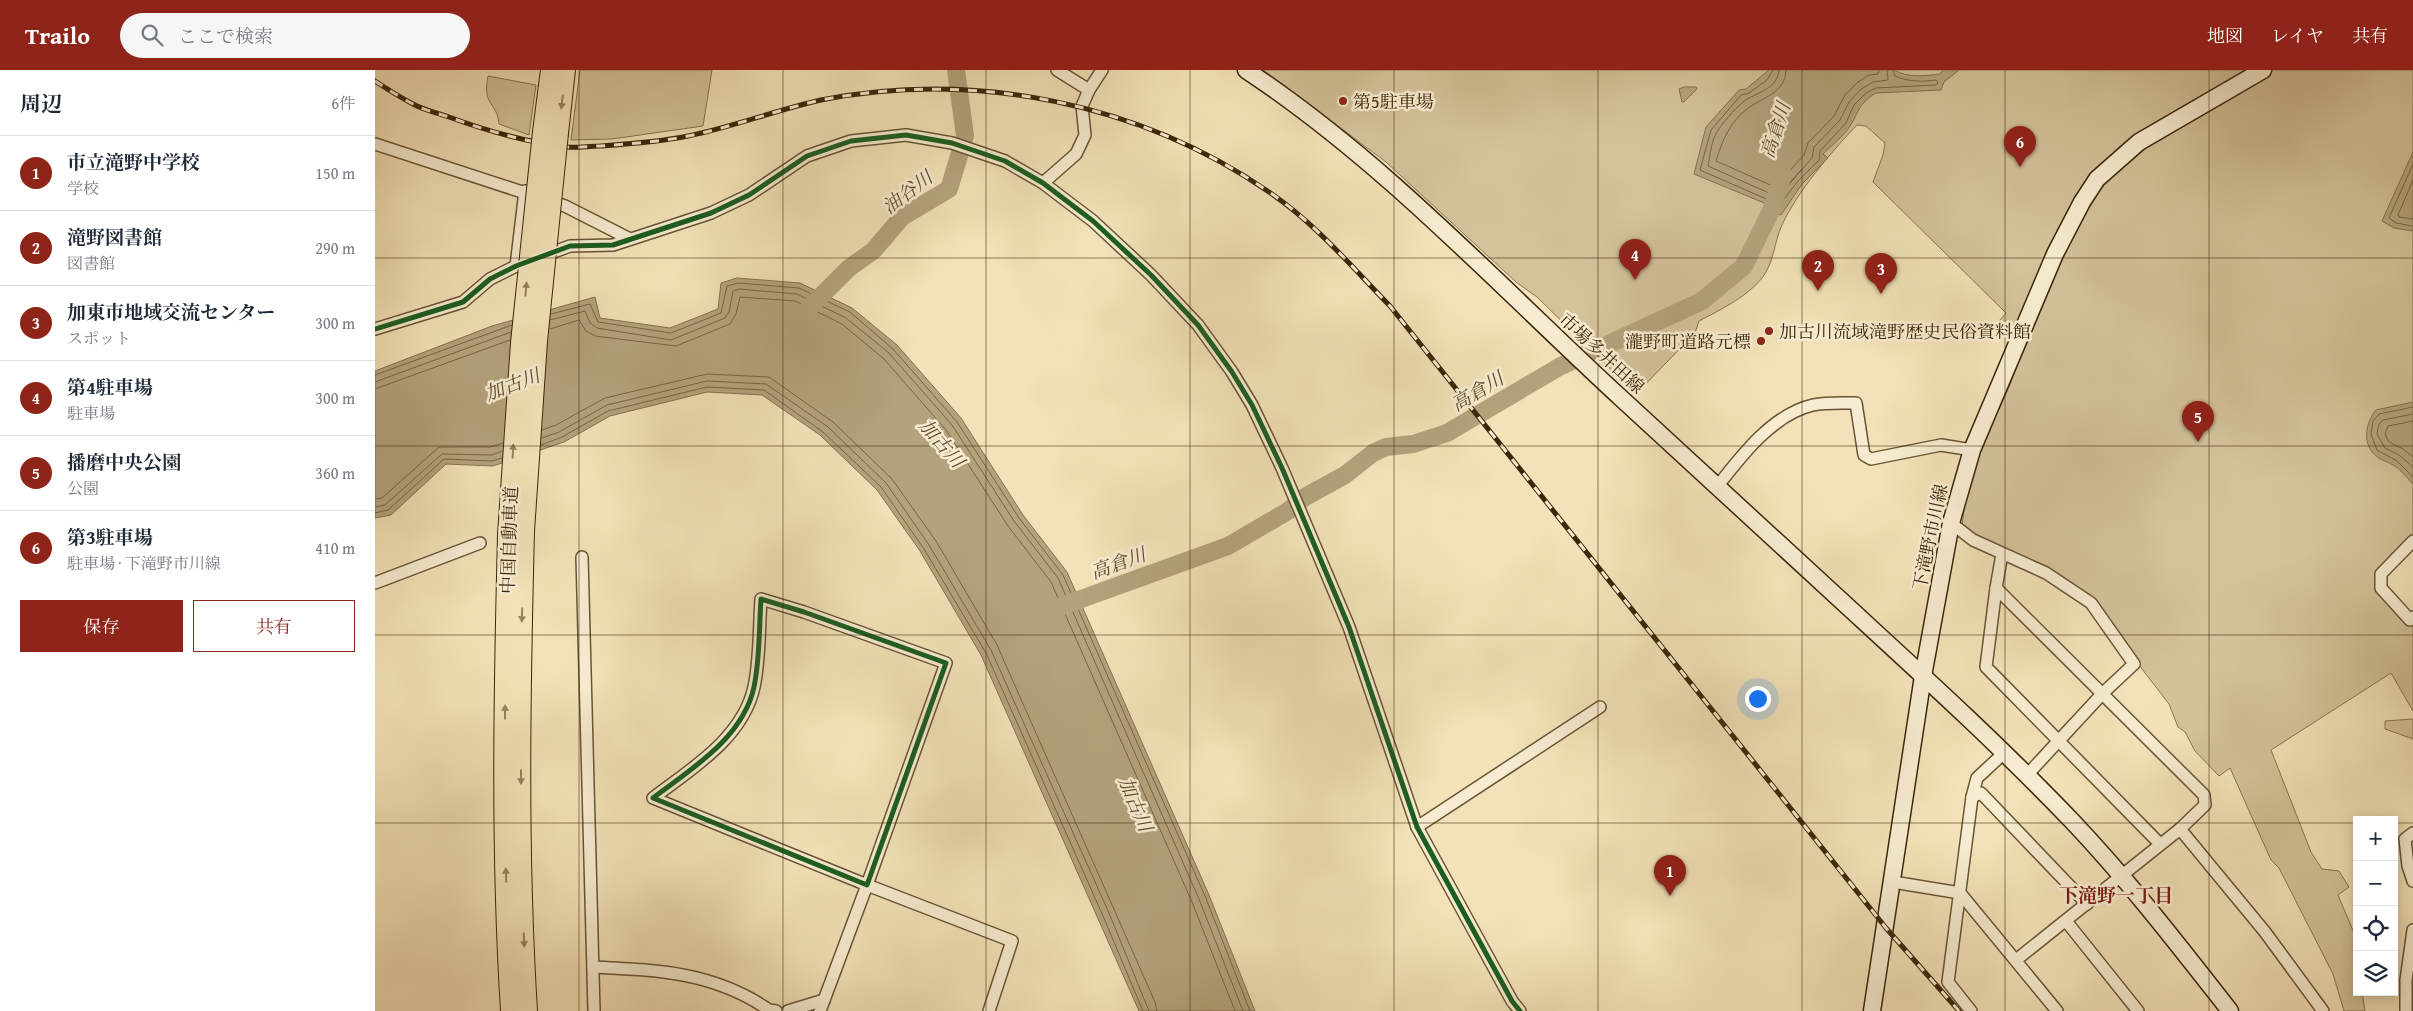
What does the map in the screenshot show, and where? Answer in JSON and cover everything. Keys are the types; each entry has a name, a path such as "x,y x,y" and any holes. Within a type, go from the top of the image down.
{"highway":[{"name":"中国自動車道","path":"511,1011 505,840 505,681 516,533 537,341 551,133 551,70"},
{"name":"中国自動車道","path":"551,133 565,70"},
{"name":"中国自動車道","path":"516,533 521,822 527,1011"}],"main road":[{"name":"市場多井田線","path":"1246,70 1305,110 1359,153 1421,209 1582,362 1923,676"},
{"name":"下滝野市川線","path":"1872,1011 1923,676 1951,523 1972,450 2055,254 2082,202 2097,179 2139,142 2263,70"},
{"path":"1923,676 2005,752 2075,824 2161,923 2230,1011"}],"street":[{"path":"1057,70 1089,90"},
{"path":"1043,183 1076,154 1085,135 1083,106 1089,90 1102,70"},
{"path":"375,329 463,302 489,279 516,266 570,246 613,245 628,238 657,232 711,213 749,195 807,156 828,147 874,137 906,135 968,147 1005,161 1043,183 1098,225 1151,275 1198,325 1232,372 1252,405 1282,468 1349,627 1417,827 1519,1011"},
{"path":"375,144 525,191 565,206 628,238"},
{"path":"516,266 525,191"},
{"path":"1717,487 1736,462 1763,434 1784,419 1812,405 1834,402 1856,403 1864,455 1871,459 1941,445 1972,450"},
{"path":"1951,523 1973,540 2046,573 2091,602 2134,664 2103,693 2027,775"},
{"path":"2412,620 2381,588 2381,574 2413,541"},
{"path":"375,583 477,542 480,543"},
{"path":"2002,554 1986,667 2160,844"},
{"path":"582,557 594,1011"},
{"path":"1996,588 2204,795 2205,805 2180,828 2119,875 2087,904 2016,960"},
{"path":"820,1011 867,885 946,663 804,612 761,599 754,688 746,708 735,727 717,747 653,798 867,885 1011,941 989,1011"},
{"path":"1417,827 1600,707"},
{"path":"1971,1011 1947,982 1972,797 1977,778 2005,752"},
{"path":"1972,797 1981,793 2087,904"},
{"path":"2180,828 2265,932 2323,1011"},
{"path":"2413,832 2405,839 2408,866 2413,881"},
{"path":"1893,882 1960,893 2057,1011"},
{"path":"2066,921 2138,1011"},
{"path":"2406,1011 2406,980 2413,930"},
{"path":"593,968 655,970 686,974 722,986 762,1008 776,1011"},
{"path":"788,1011 824,1000"}],"shaded area":[{"path":"580,70 712,70 703,126 612,139 571,140"},
{"path":"1263,70 2413,70 2413,541 2382,574 2381,587 2413,624 2413,711 2391,673 2271,750 2311,852 2322,869 2339,871 2349,887 2338,895 2353,931 2353,996 2363,996 2365,1011 2344,1011 2333,974 2279,868 2271,860 2230,768 2219,776 2195,751 2185,732 2178,727 2169,704 2091,603 2002,554 1962,526 1971,469 1980,446 2009,387 2019,355 2021,338 1999,321 2006,313 1873,182 1883,155 1885,143 1866,126 1857,125 1826,159 1797,199 1779,232 1769,266 1756,285 1724,308 1699,321 1695,333 1636,394 1537,297 1516,282 1386,162"},
{"path":"488,76 536,85 529,135 499,124 496,111 488,99"},
{"path":"2413,719 2413,739 2385,729 2385,721"}],"water":[{"path":"1769,70 1894,70 1899,73 1916,76 1940,74 1943,70 1959,70 1944,82 1941,90 1876,93 1870,97 1860,108 1845,133 1823,154 1828,158 1802,184 1781,215 1768,210 1802,169 1769,205 1694,174 1706,127 1739,90 1746,89"},
{"path":"1696,87 1697,89 1682,102 1679,89"},
{"path":"2413,152 2413,231 2394,228 2382,221"},
{"name":"加古川","path":"737,278 800,283 852,308 897,345 961,418 1023,515 1067,572 1209,895 1255,1011 1139,1011 981,655 920,551 877,490 820,435 762,395 707,392 610,416 564,442 493,466 446,464 391,515 375,518 375,371 492,326 595,297 600,318 670,328 718,309 721,283"},
{"path":"2413,402 2413,484 2399,469 2373,453 2367,441 2367,428 2376,410"}],"waterway":[{"name":"油谷川","path":"807,310 849,268 873,251 902,217 949,189 965,136 956,70"},
{"name":"高倉川","path":"1059,607 1228,546 1288,511 1305,497 1345,475 1373,453 1386,447 1413,444 1447,433 1559,367 1702,301 1744,266 1771,211 1783,175"}],"railway":[{"path":"375,81 426,110 507,135 567,147 666,140 705,132 821,100 879,92 938,89 996,92 1054,101 1111,116 1166,136 1219,161 1269,192 1302,217 1333,246 1390,306 1886,928 1959,1011"}],"cycle path":[{"path":"375,329 463,302 490,279 516,266 570,246 613,245 711,213 749,195 807,156 851,141 906,135 952,143 1005,161 1043,183 1093,221 1151,275 1198,325 1232,372 1252,405 1282,468 1349,627 1417,827 1512,1001 1520,1011"},
{"path":"761,599 804,612 946,663 867,885 653,798 714,751 739,722 748,705 754,687 761,599"}],"place":[{"name":"第5駐車場","path":"1343,101"},
{"name":"第3駐車場","path":"2020,167"},
{"name":"第4駐車場","path":"1635,280"},
{"name":"滝野図書館","path":"1818,291"},
{"name":"加東市地域交流センター","path":"1881,294"},
{"name":"加古川流域滝野歴史民俗資料館","path":"1769,331"},
{"name":"瀧野町道路元標","path":"1761,341"},
{"name":"播磨中央公園","path":"2198,442"},
{"name":"市立滝野中学校","path":"1670,896"}],"district":[{"name":"下滝野一丁目","path":"2116,895"}]}
